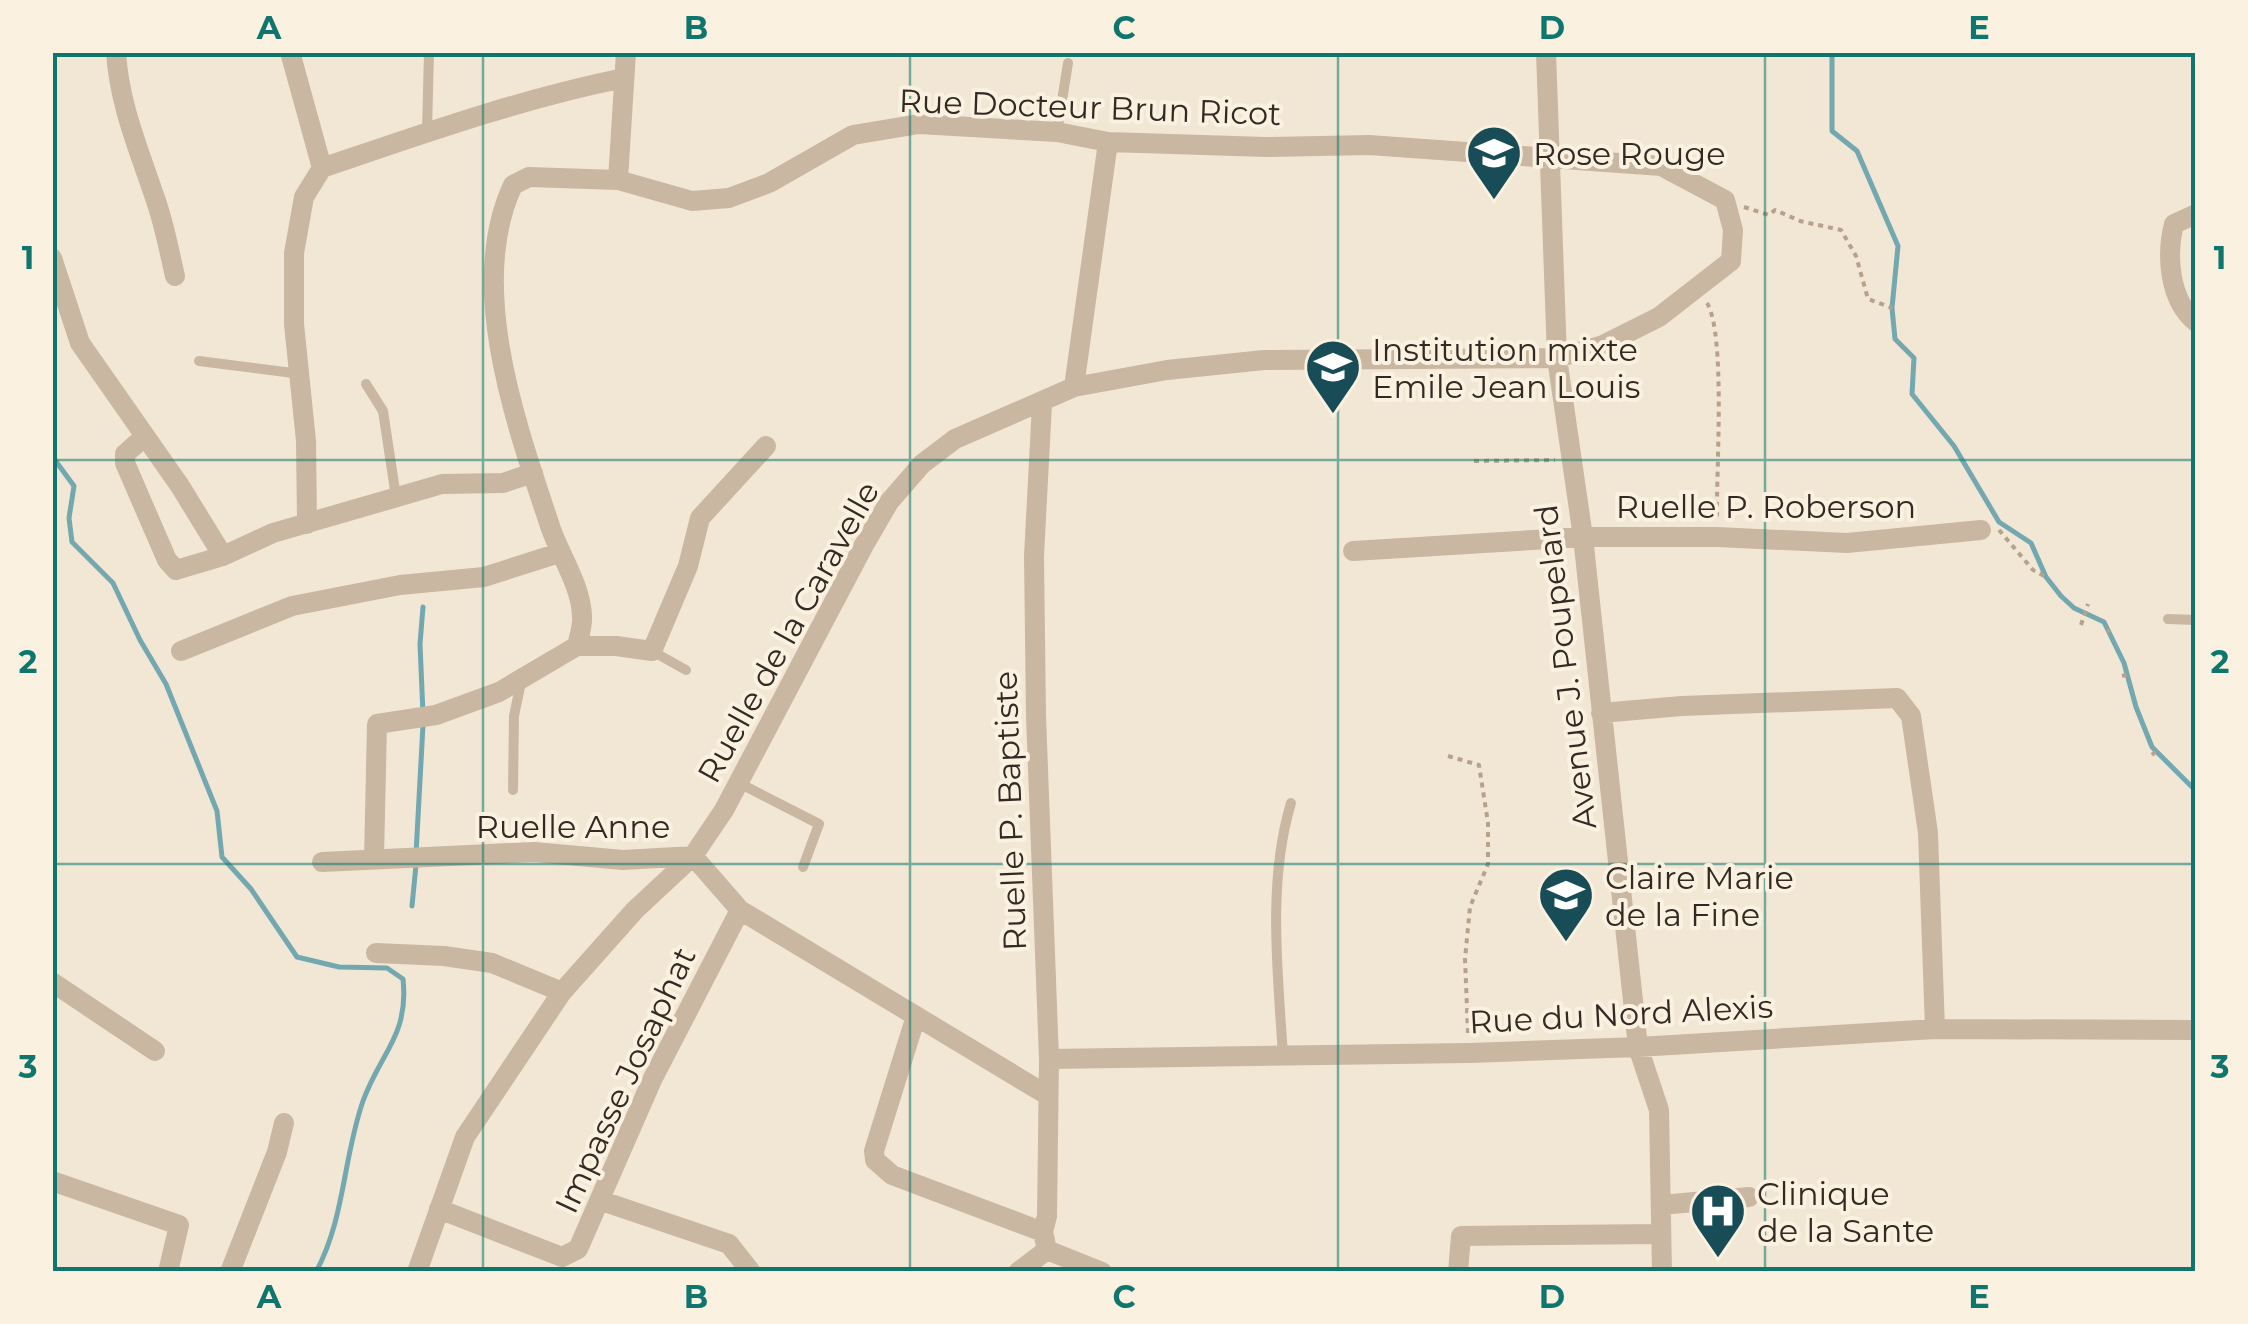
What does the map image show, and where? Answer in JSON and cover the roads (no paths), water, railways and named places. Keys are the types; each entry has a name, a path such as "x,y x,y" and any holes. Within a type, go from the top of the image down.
{"street":[{"path":"116,52 118,81 136,148 157,202 175,276"},
{"path":"290,52 322,168"},
{"path":"618,180 626,52"},
{"name":"Avenue J. Poupelard","path":"1546,52 1557,358 1583,537 1638,1047 1659,1110 1662,1272"},
{"path":"307,524 306,441 294,324 294,253 304,197 322,168 552,93 624,78"},
{"name":"Rue Docteur Brun Ricot","path":"577,646 582,616 575,583 560,553 532,473 498,337 494,280 507,198 513,185 529,176 618,180 692,201 729,198 769,183 854,134 919,124 1057,132 1108,142 1370,145 1661,166 1726,200 1733,230 1732,261 1659,317 1603,345 1557,358"},
{"path":"1074,387 1108,142"},
{"path":"2196,214 2174,224 2171,262 2178,302 2196,322"},
{"path":"52,258 80,343 180,486 223,556"},
{"name":"Ruelle de la Caravelle","path":"417,1272 465,1137 562,992 635,910 693,856 738,782 888,502 922,464 956,439 1074,387 1167,370 1264,360 1557,358"},
{"name":"Ruelle P. Baptiste","path":"1042,404 1034,556 1049,1059 1046,1233"},
{"path":"143,438 126,454 125,463 169,565 180,570 273,534 442,484 502,483 532,473"},
{"path":"374,860 377,724 436,715 498,692 577,646 652,651 688,566 700,518 766,446"},
{"name":"Ruelle P. Roberson","path":"1354,551 1583,537 1717,537 1847,543 1980,530"},
{"path":"181,652 292,606 400,585 484,577 560,553"},
{"path":"1601,714 1682,706 1897,698 1912,716 1928,833 1935,1029"},
{"name":"Ruelle Anne","path":"322,862 534,852 623,860 693,856 740,910 1047,1095"},
{"name":"Impasse Josaphat","path":"439,1209 562,1256 578,1249 652,1080 740,910"},
{"path":"376,953 492,963 562,992"},
{"path":"52,982 155,1051"},
{"path":"916,1016 874,1160 892,1174 1046,1233 1102,1272"},
{"name":"Rue du Nord Alexis","path":"1049,1059 1469,1053 1935,1029 2196,1030"},
{"path":"230,1272 277,1152 284,1124"},
{"path":"52,1182 179,1225 168,1272"},
{"path":"1661,1205 1748,1197"},
{"path":"602,1201 728,1244 751,1272"},
{"path":"1018,1272 1046,1233"},
{"path":"1458,1272 1461,1236 1660,1234"}],"lane":[{"path":"427,132 430,52"},
{"path":"1057,132 1068,63"},
{"path":"199,361 301,374"},
{"path":"366,384 382,411 396,498"},
{"path":"2168,619 2196,620"},
{"path":"652,651 686,670"},
{"path":"513,790 514,716 521,680"},
{"path":"738,782 819,824 803,867"},
{"path":"1283,1057 1276,903 1291,803"}],"waterway":[{"path":"1832,52 1832,131 1857,151 1898,246 1892,308 1895,339 1914,358 1912,394 1954,446 1999,522 2031,543 2046,577 2061,596 2074,608 2104,622 2124,663 2152,747 2196,791"},
{"path":"52,456 74,486 69,518 72,542 113,583 166,684 217,811 222,857 251,889 297,957 339,967 387,968 403,979 398,1029 363,1101 333,1231 316,1272"},
{"path":"423,607 423,714"},
{"path":"416,854 423,725"},
{"path":"412,906 416,865"}],"place":[{"name":"Rose Rouge","path":"1494,202"},
{"name":"Institution mixte Emile Jean Louis","path":"1333,416"},
{"name":"Claire Marie de la Fine","path":"1566,944"},
{"name":"Clinique de la Sante","path":"1718,1260"}]}
